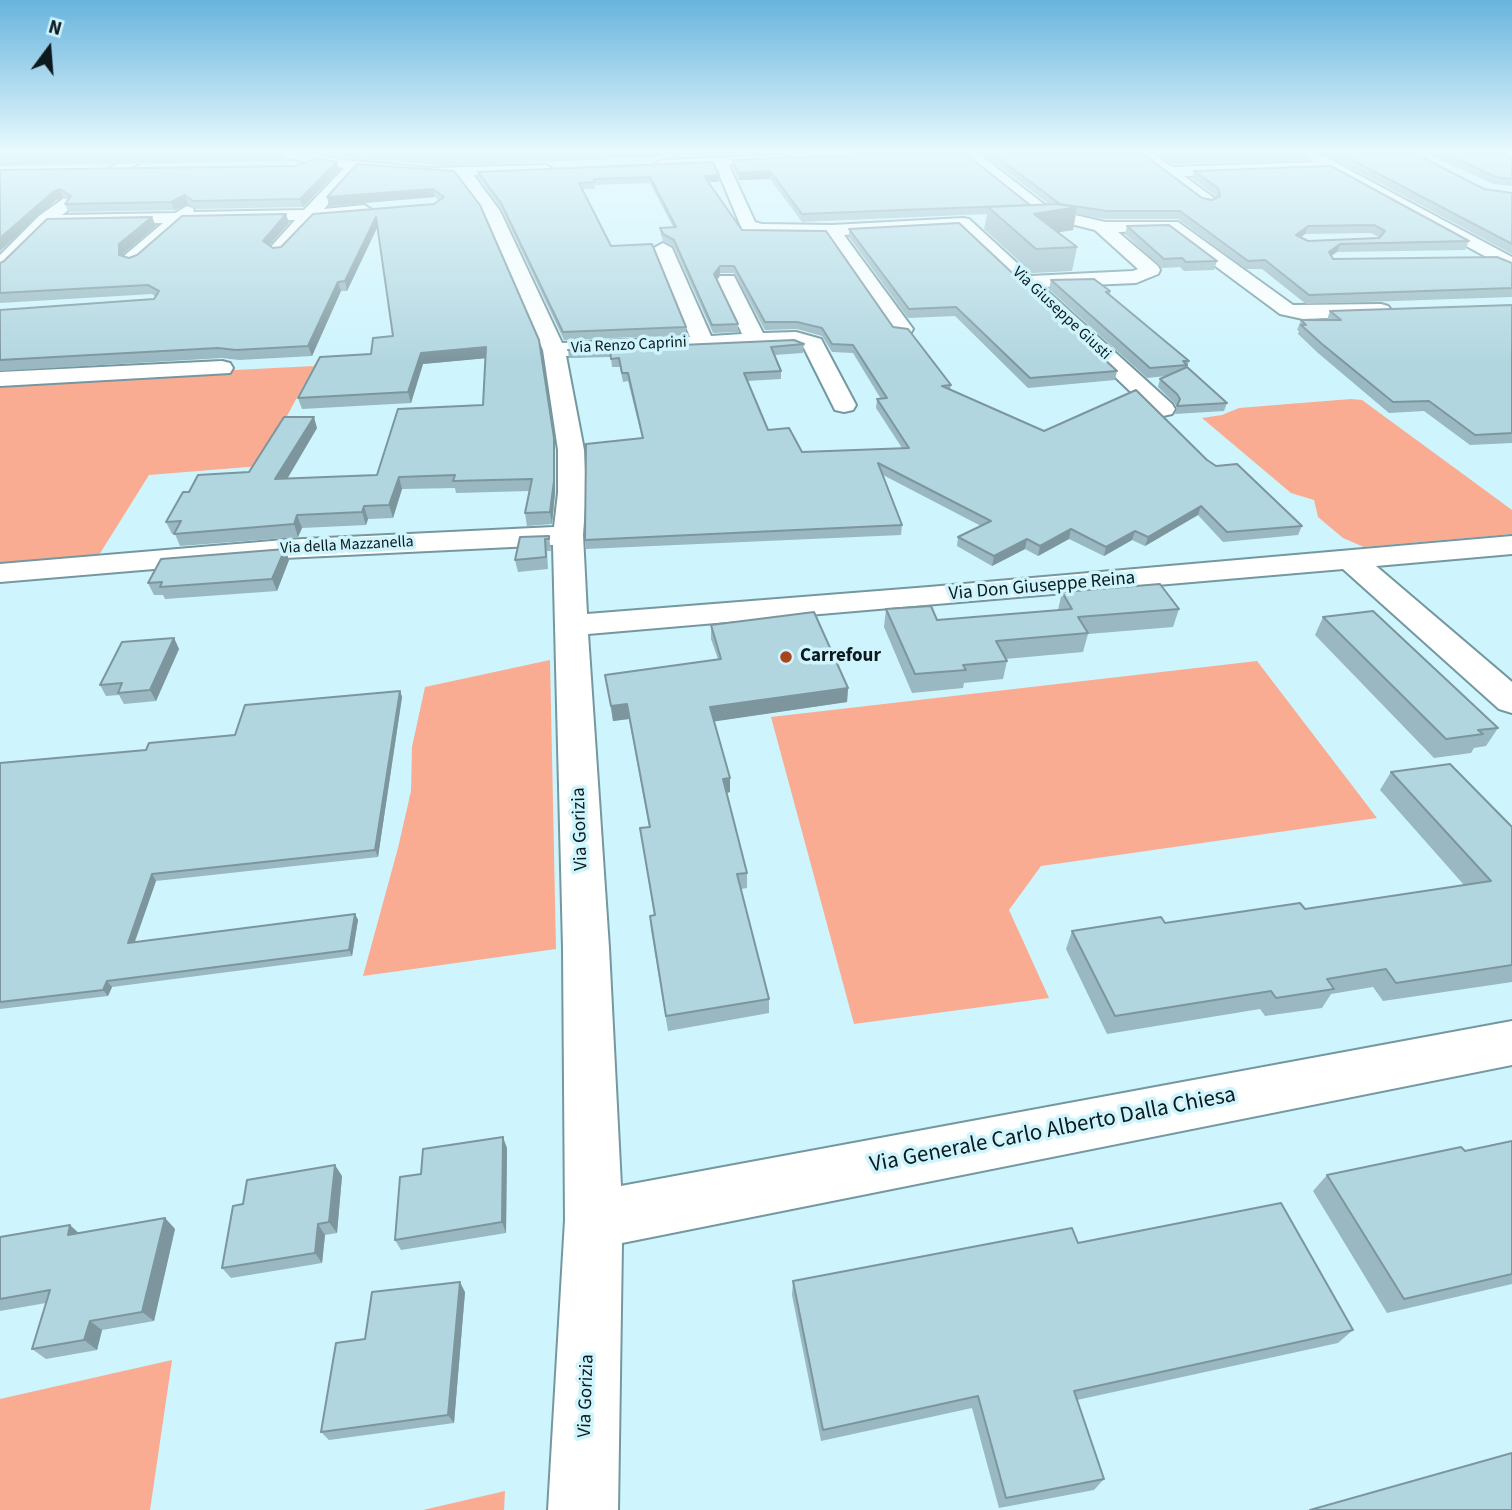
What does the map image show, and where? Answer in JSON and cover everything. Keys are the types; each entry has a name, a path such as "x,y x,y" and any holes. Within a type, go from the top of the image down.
{"street":[{"path":"1,263 43,221"},
{"path":"132,259 175,221"},
{"path":"277,250 304,221"},
{"name":"Via Gorizia","path":"497,221 554,350 560,374 572,468 568,535 594,1220 583,1510"},
{"path":"746,221 748,225 771,230 987,221"},
{"path":"1085,221 1103,227 1172,226 1287,310 1303,313 1400,309"},
{"path":"1433,221 1505,261"},
{"name":"Via Giuseppe Giusti","path":"962,223 1163,409"},
{"path":"1027,282 1136,277 1151,270 1103,227"},
{"path":"832,229 902,328"},
{"path":"1424,239 1463,238"},
{"name":"Via Renzo Caprini","path":"663,248 703,342"},
{"path":"1458,258 1505,261"},
{"path":"727,280 755,340"},
{"name":"Via Renzo Caprini","path":"554,350 796,338 813,344 844,405"},
{"path":"0,379 222,368"},
{"name":"Via della Mazzanella","path":"0,573 284,549 568,535"},
{"name":"Via Don Giuseppe Reina","path":"573,625 929,597 1512,545"},
{"path":"1348,558 1512,701"},
{"name":"Via Generale Carlo Alberto Dalla Chiesa","path":"594,1220 1512,1043"}],"shaded area":[{"path":"314,366 260,466 149,475 99,555 0,563 0,382"},
{"path":"1362,400 1512,510 1512,534 1364,547 1343,538 1318,517 1314,500 1291,493 1202,418 1222,415 1239,408"},
{"path":"550,660 556,949 363,976 411,791 412,747 425,687"},
{"path":"1257,661 1377,818 1041,866 1009,910 1049,998 854,1024 771,717"},
{"path":"172,1360 150,1510 0,1510 0,1399"},
{"path":"505,1491 504,1510 423,1510"}],"building":[{"path":"0,221 19,221 0,238"},
{"path":"44,221 147,221 119,244 119,255 129,258 137,255 176,221 280,221 263,241 273,248 281,247 306,221 374,221 345,281 338,282 308,346 0,360 0,310 154,299 159,291 148,285 0,293 0,263"},
{"path":"377,221 487,221 539,340 554,438 554,481 550,512 525,513 532,479 453,481 455,475 399,477 389,505 364,506 362,512 297,515 294,524 174,534 181,521 166,522 183,492 189,492 198,475 249,472 284,417 314,417 275,479 377,475 398,409 483,405 486,347 421,353 408,392 298,398 320,357 371,354 373,338 393,336"},
{"path":"510,221 599,221 611,246 652,244 686,327 563,332"},
{"path":"673,221 736,221 742,230 826,231 893,327 908,329 951,385 942,386 1044,431 1136,390 1207,460 1216,466 1237,464 1302,526 1227,532 1201,506 1148,537 1135,531 1106,547 1071,529 1040,546 1027,539 994,556 958,537 991,521 878,463 902,525 585,540 586,444 643,438 628,373 622,373 619,358 611,359 610,349 568,350 794,340 804,344 771,347 781,371 744,373 768,430 789,428 802,452 909,448 877,399 887,398 853,345 832,344 822,328 797,322 765,322 734,266 720,266 714,274 738,324 712,325 674,240 663,234 660,228 676,227"},
{"path":"1005,221 1044,221 1077,247 1036,249"},
{"path":"1194,221 1433,221 1469,241 1340,244 1329,252 1333,259 1497,257 1512,263 1512,288 1309,295 1265,260 1248,261","holes":["1374,225 1385,231 1379,238 1308,241 1296,235 1308,226"]},
{"path":"1469,221 1512,221 1512,244"},
{"path":"959,223 1117,371 1030,378 956,307 909,309 849,229"},
{"path":"1169,225 1217,261 1186,262 1182,258 1164,259 1127,226"},
{"path":"1094,279 1189,361 1183,361 1187,365 1150,368 1051,280"},
{"path":"1512,305 1512,433 1475,435 1429,401 1393,402 1301,325 1306,325 1301,320 1341,320 1330,311"},
{"path":"1187,367 1227,403 1177,406 1180,399 1177,394 1160,379"},
{"path":"549,536 549,539 545,539 546,557 515,560 520,537"},
{"path":"285,549 272,579 160,587 162,582 148,583 161,559"},
{"path":"1160,584 1179,609 1078,617 1088,633 996,641 1007,661 963,665 966,670 915,674 886,609 931,606 937,620 1072,609 1062,592"},
{"path":"1373,611 1498,728 1478,730 1483,734 1446,739 1323,617"},
{"path":"814,612 848,688 710,707 730,778 723,779 747,873 737,874 769,999 666,1016 650,916 655,915 640,828 650,827 627,704 611,706 605,675 721,659 711,625"},
{"path":"174,638 150,690 118,693 122,683 100,685 122,642"},
{"path":"400,691 375,850 152,874 128,943 355,914 349,950 107,981 103,990 0,1002 0,763 146,750 149,743 235,735 245,705"},
{"path":"1450,764 1512,827 1512,965 1396,983 1386,969 1327,979 1334,989 1276,998 1271,991 1115,1016 1072,931 1161,917 1165,923 1300,903 1305,909 1491,881 1391,772"},
{"path":"503,1137 502,1222 395,1240 400,1177 421,1174 423,1149"},
{"path":"1512,1141 1512,1274 1404,1299 1327,1175 1461,1147 1465,1151"},
{"path":"335,1165 329,1222 318,1224 315,1253 222,1268 233,1206 243,1204 247,1180"},
{"path":"1281,1203 1353,1330 1074,1391 1104,1479 1006,1498 978,1396 823,1430 793,1281 1072,1228 1078,1243"},
{"path":"165,1218 142,1312 90,1321 84,1340 32,1349 50,1290 0,1299 0,1237 70,1225 68,1235"},
{"path":"460,1282 448,1415 321,1432 336,1343 365,1339 372,1292"},
{"path":"1512,1453 1512,1510 1310,1510"}],"place":[{"name":"Carrefour","path":"786,657"}]}
